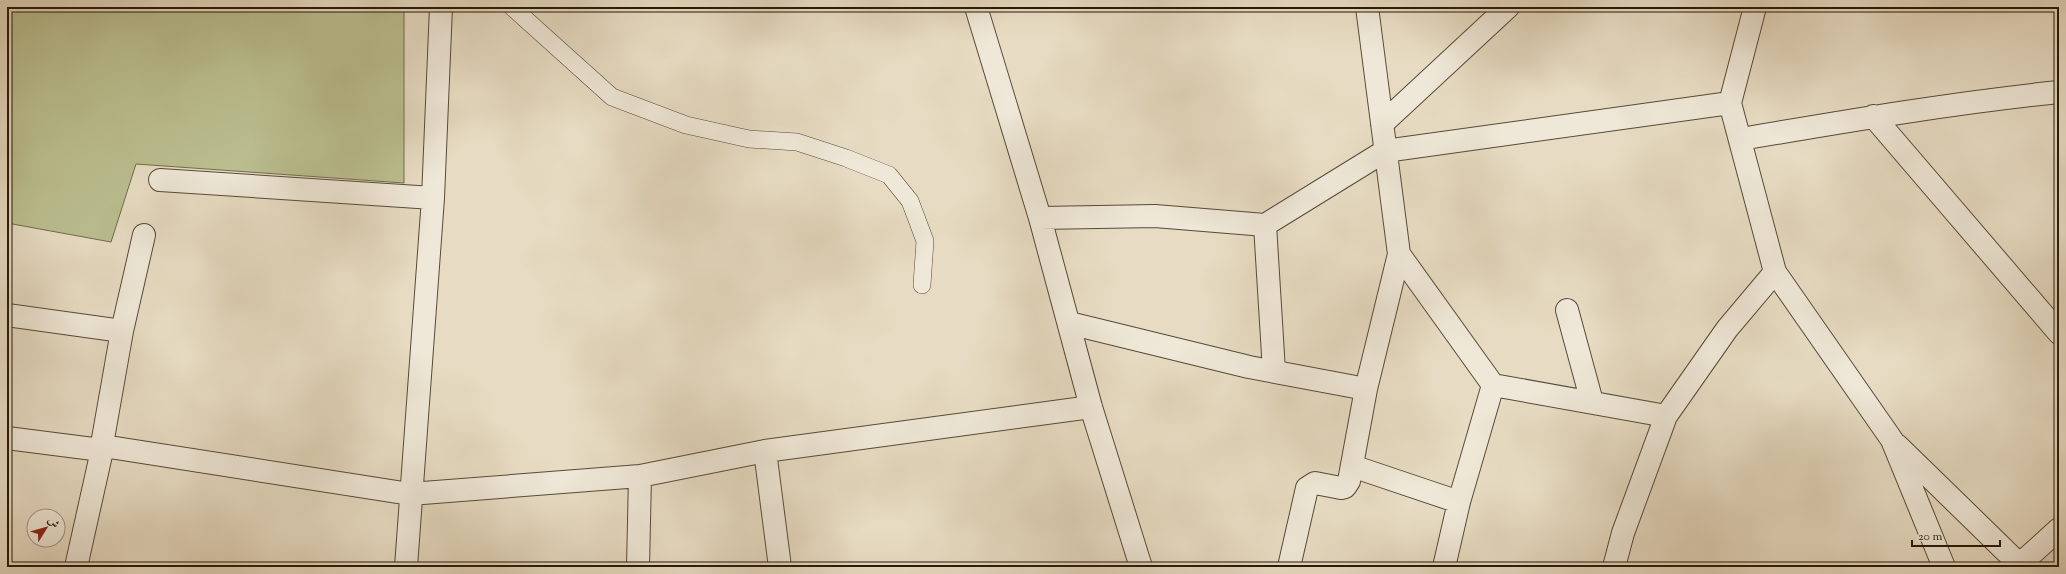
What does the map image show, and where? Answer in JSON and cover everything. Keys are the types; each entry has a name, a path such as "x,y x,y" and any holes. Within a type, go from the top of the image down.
{"street":[{"path":"406,567 410,494 433,198 441,7"},
{"path":"976,7 1040,218 1070,322 1092,407 1141,567"},
{"path":"1289,567 1308,488 1315,483 1341,488 1345,487 1349,481 1366,389 1399,254 1367,7"},
{"path":"1382,124 1508,7"},
{"path":"1756,8 1730,103 1741,139 1775,272 1892,440 2019,566 2059,529"},
{"path":"1741,139 1873,116 1990,99 2059,92"},
{"path":"1040,218 1155,216 1265,225 1385,151 1730,103"},
{"path":"1873,116 2059,333"},
{"path":"160,180 433,198"},
{"path":"1265,225 1274,371"},
{"path":"76,567 102,448 122,332 144,235"},
{"path":"1399,254 1492,385 1666,416"},
{"path":"1614,567 1623,533 1666,416 1727,329 1775,272"},
{"path":"1567,310 1592,402"},
{"path":"7,315 122,332"},
{"path":"1070,322 1249,367 1366,389"},
{"path":"1444,567 1492,385"},
{"path":"7,438 102,448 410,494 640,476 765,451 1092,407"},
{"path":"1892,440 1944,567"},
{"path":"765,451 780,567"},
{"path":"1352,466 1460,502"},
{"path":"638,567 640,476"}],"lane":[{"path":"512,7 612,97 686,125 749,140 797,142 846,158 889,175 910,201 925,241 922,285"}],"green space":[{"path":"7,7 404,7 404,183 136,164 111,242 7,223"}]}
